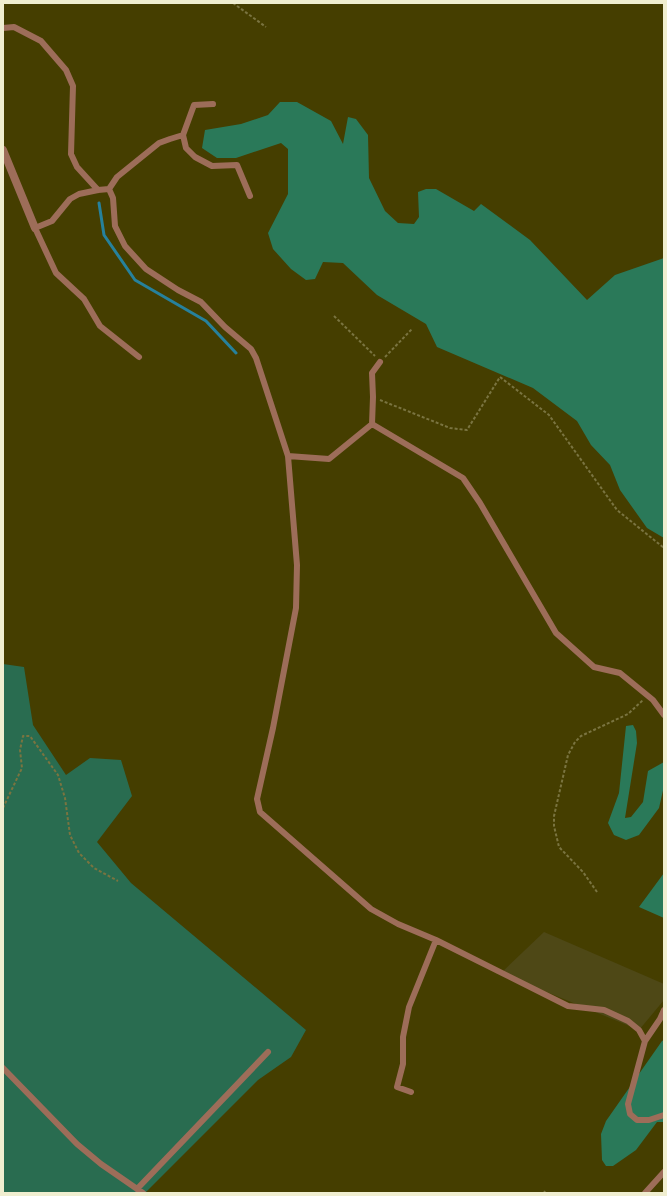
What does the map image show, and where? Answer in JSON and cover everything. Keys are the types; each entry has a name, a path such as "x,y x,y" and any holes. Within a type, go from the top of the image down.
{"street":[{"path":"3,150 35,228"}],"lane":[{"path":"3,28 14,27 41,41 66,70 73,86 71,154 77,167 98,190"},
{"path":"213,104 194,105 183,135 186,148 195,157 212,166 237,165 250,196"},
{"path":"109,190 117,177 159,143 183,135"},
{"path":"109,190 98,190 79,194 70,199 52,220 35,228 56,273 84,299 100,326 139,357"},
{"path":"109,190 113,198 115,226 125,246 146,269 178,290 201,302 225,327 251,349 256,358 288,456 297,565 296,608 273,728 257,799 260,812 371,908 398,924 436,940 568,1006 604,1010 628,1021 639,1030 645,1041"},
{"path":"288,456 329,459 372,424 372,373 380,362"},
{"path":"372,424 463,478 480,503 556,633 594,667 620,673 653,700 664,715"},
{"path":"412,1092 397,1087 403,1064 403,1037 409,1007 436,940"},
{"path":"664,1010 660,1019 645,1041 628,1104 630,1114 637,1120 649,1120 664,1115"},
{"path":"3,1068 77,1144 101,1164 140,1191 268,1052"},
{"path":"645,1193 664,1172"}],"path":[{"path":"234,3 266,27"},
{"path":"334,316 380,362 412,329"},
{"path":"373,397 450,428 467,430 500,377 549,415 618,510 664,548"},
{"path":"597,892 583,872 559,848 554,826 554,816 568,755 575,742 581,736 628,714 648,696"},
{"path":"3,808 22,768 20,750 23,736 30,736 58,775 65,798 70,835 79,853 94,868 118,882"}],"shaded area":[{"path":"544,932 664,984 664,1000 639,1030 501,973"}],"green space":[{"path":"280,102 297,102 331,121 343,144 348,117 356,119 368,135 369,178 385,211 398,223 414,224 419,217 418,192 426,189 436,189 474,211 481,204 530,240 587,300 615,275 664,258 664,538 647,528 620,490 610,465 591,445 577,421 533,388 437,347 426,324 377,295 343,263 323,262 315,279 306,280 291,269 273,249 268,233 288,194 288,149 281,143 236,158 217,158 202,148 205,130 241,124 268,115"},
{"path":"3,664 24,667 33,725 66,775 90,758 121,760 132,796 97,842 131,883 306,1030 291,1057 258,1080 145,1193 3,1193"},
{"path":"633,725 636,731 637,743 625,818 631,817 643,802 648,771 664,762 664,786 659,808 639,835 626,840 614,835 608,823 619,793 626,726"},
{"path":"664,873 664,918 639,907"},
{"path":"664,1040 664,1122 657,1122 636,1150 613,1166 606,1166 602,1160 601,1134 606,1121"}],"waterway":[{"path":"99,203 104,235 135,280 206,321 236,353"}]}
